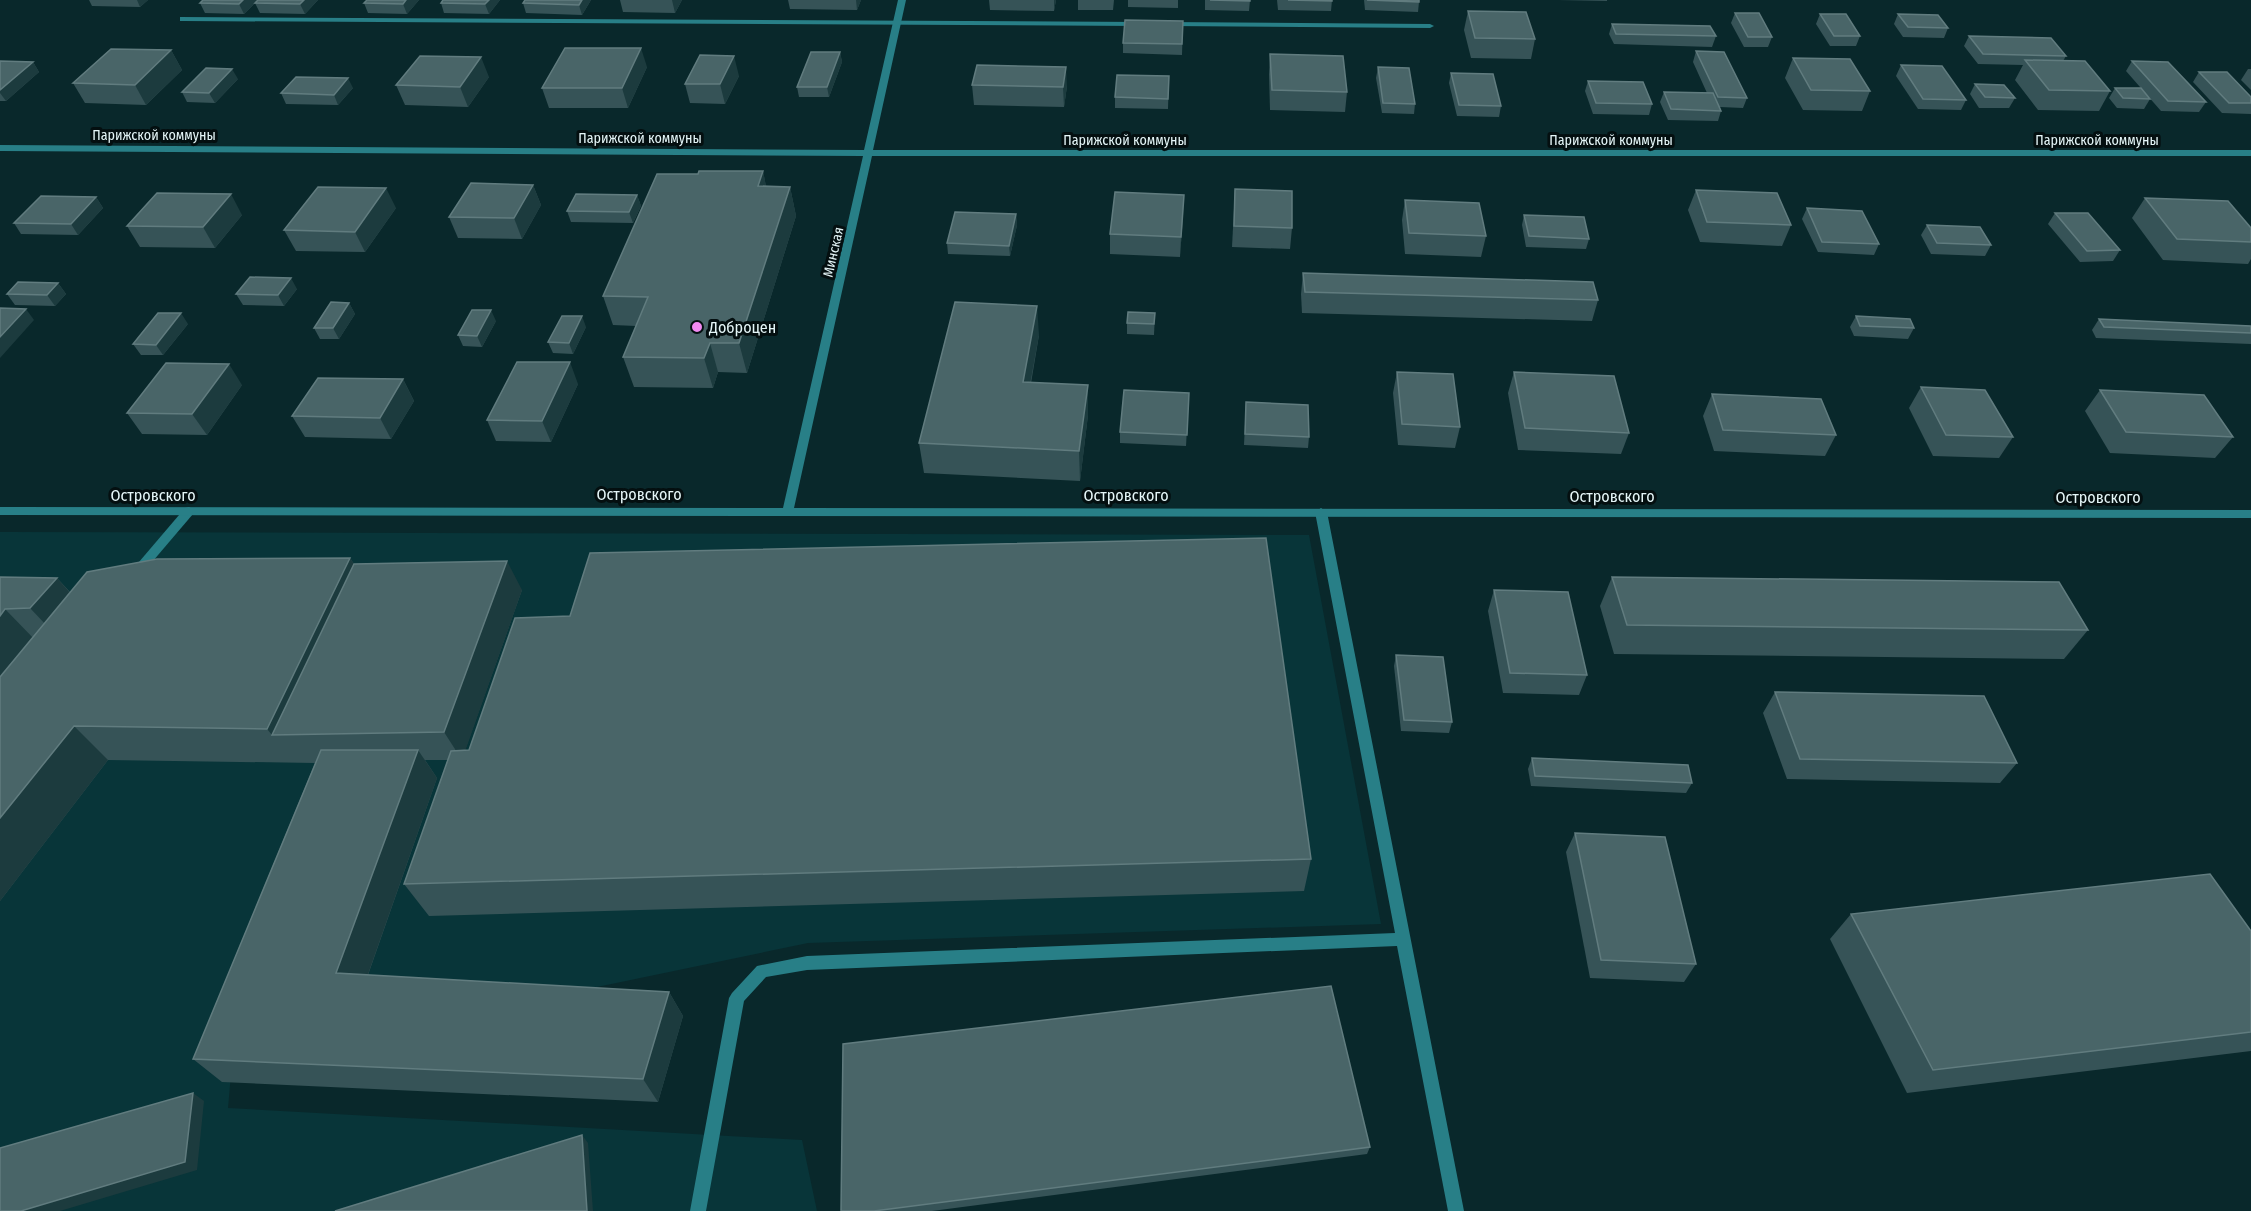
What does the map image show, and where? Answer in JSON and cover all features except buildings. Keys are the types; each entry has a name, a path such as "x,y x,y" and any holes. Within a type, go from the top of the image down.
{"street":[{"name":"Минская","path":"788,510 870,153 902,0"},
{"path":"183,19 1146,24"},
{"path":"1158,24 1430,26"},
{"name":"Парижской коммуны","path":"0,148 870,153 2251,153"},
{"name":"Островского","path":"0,511 788,510 2251,514"},
{"path":"129,581 189,511"},
{"path":"1321,512 1456,1211"},
{"path":"698,1211 737,998 762,971 807,963 1403,939"}],"shaded area":[{"path":"0,532 1309,535 1381,924 808,943 232,1063 228,1108 802,1140 817,1211 0,1211"}],"place":[{"name":"Доброцен","path":"697,327"}]}
